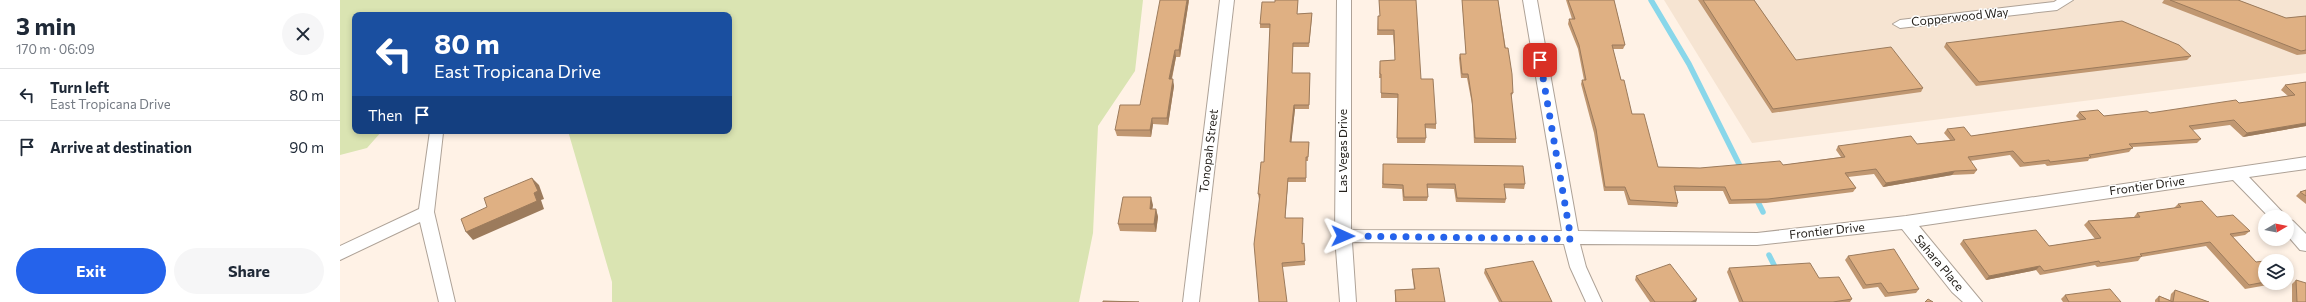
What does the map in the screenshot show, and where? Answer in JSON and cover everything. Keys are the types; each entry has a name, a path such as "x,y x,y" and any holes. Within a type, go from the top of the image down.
{"street":[{"name":"Tonopah Street","path":"1191,302 1227,0"},
{"name":"Las Vegas Drive","path":"1344,0 1343,236 1348,302"},
{"path":"1530,0 1571,239 1578,267 1594,302"},
{"name":"Copperwood Way","path":"1900,24 2057,6 2066,0"},
{"path":"436,134 426,212 446,302"},
{"name":"Frontier Drive","path":"1343,236 1571,239 1757,239 1906,222 2306,164"},
{"path":"2236,173 2272,210"},
{"path":"340,253 426,212"},
{"name":"Sahara Place","path":"1906,222 1958,287 1974,302"},
{"path":"2294,232 2306,245"}],"shaded area":[{"path":"1664,0 2306,0 2306,73 1752,143"}],"green space":[{"path":"340,0 1143,0 1135,71 1098,126 1093,233 1079,302 612,302 612,282 569,134 732,134 732,12 352,12 352,134 379,134 367,148 340,155"}],"building":[{"path":"1160,0 1187,0 1179,50 1175,50 1169,79 1173,79 1167,118 1152,118 1150,130 1115,130 1120,105 1140,105"},
{"path":"1275,0 1298,0 1297,14 1312,13 1309,43 1293,43 1292,73 1310,73 1309,105 1294,105 1290,142 1309,142 1308,157 1306,157 1306,178 1288,178 1285,218 1303,218 1302,244 1304,243 1305,261 1282,263 1287,302 1259,302 1254,244 1260,194 1258,194 1261,162 1264,162 1270,24 1260,24 1262,2 1275,2"},
{"path":"1379,0 1416,0 1421,79 1433,79 1436,124 1425,124 1426,138 1397,138 1398,94 1381,93 1380,61 1395,60 1394,30 1378,30 1378,16 1380,16"},
{"path":"1462,0 1498,0 1505,48 1508,48 1512,74 1513,93 1511,93 1516,139 1475,138 1468,74 1462,74 1460,54 1466,54"},
{"path":"1568,0 1614,0 1625,45 1612,45 1621,80 1624,80 1632,114 1644,114 1658,167 1700,168 1780,161 1783,165 1845,157 1838,146 1911,136 1917,144 1955,140 1947,129 1964,127 1971,136 2086,119 2079,112 2098,110 2104,116 2147,111 2150,113 2236,100 2239,103 2295,95 2285,85 2306,82 2306,123 2247,133 2234,120 2189,126 2201,139 2129,144 2133,148 2089,155 2091,157 2050,162 2049,160 2024,163 2013,151 1968,157 1977,170 1955,171 1886,183 1876,169 1845,173 1856,188 1768,199 1731,200 1725,187 1674,186 1678,203 1630,200 1625,187 1605,187 1596,129 1582,80 1586,80 1579,45 1569,19 1575,19"},
{"path":"1703,0 1754,0 1796,60 1891,47 1923,88 1773,109"},
{"path":"2170,0 2238,0 2286,18 2306,16 2306,50 2301,51"},
{"path":"2122,21 2179,45 2191,56 1979,82 1946,43"},
{"path":"1383,164 1523,166 1525,184 1504,184 1506,199 1457,198 1455,184 1427,184 1428,197 1404,197 1403,185 1383,184"},
{"path":"532,178 538,191 534,193 537,201 466,232 461,219 487,207 484,198"},
{"path":"2306,190 2306,196 2300,192"},
{"path":"1123,197 1151,197 1150,209 1156,209 1154,224 1118,224"},
{"path":"2202,201 2217,217 2233,215 2250,231 2230,234 2256,262 2258,262 2258,283 2249,285 2210,242 2140,254 2142,256 2100,263 2099,261 2044,271 2040,266 1989,276 1963,240 2036,230 2049,246 2101,238 2088,221 2140,217 2137,213 2181,207 2178,204"},
{"path":"1894,249 1919,289 1888,293 1881,283 1866,285 1848,256"},
{"path":"1533,261 1552,302 1502,302 1485,269"},
{"path":"1810,263 1819,278 1839,277 1852,299 1833,302 1743,302 1729,268"},
{"path":"1670,264 1697,299 1691,302 1655,302 1636,276"},
{"path":"1439,268 1445,302 1396,302 1395,290 1415,289 1412,269"},
{"path":"2296,280 2306,283 2306,302 2297,302"},
{"path":"2110,289 2121,302 2069,302 2065,295"},
{"path":"2175,290 2209,302 2173,302"},
{"path":"2159,296 2173,302 2159,302"},
{"path":"1928,299 1933,302 1925,302"},
{"path":"1103,301 1139,302 1103,302"}],"waterway":[{"path":"1651,0 1689,64 1742,170"},
{"path":"1756,198 1763,212"},
{"path":"1769,255 1777,271"}],"route":[{"path":"1343,236 1571,239 1540,60"}]}
